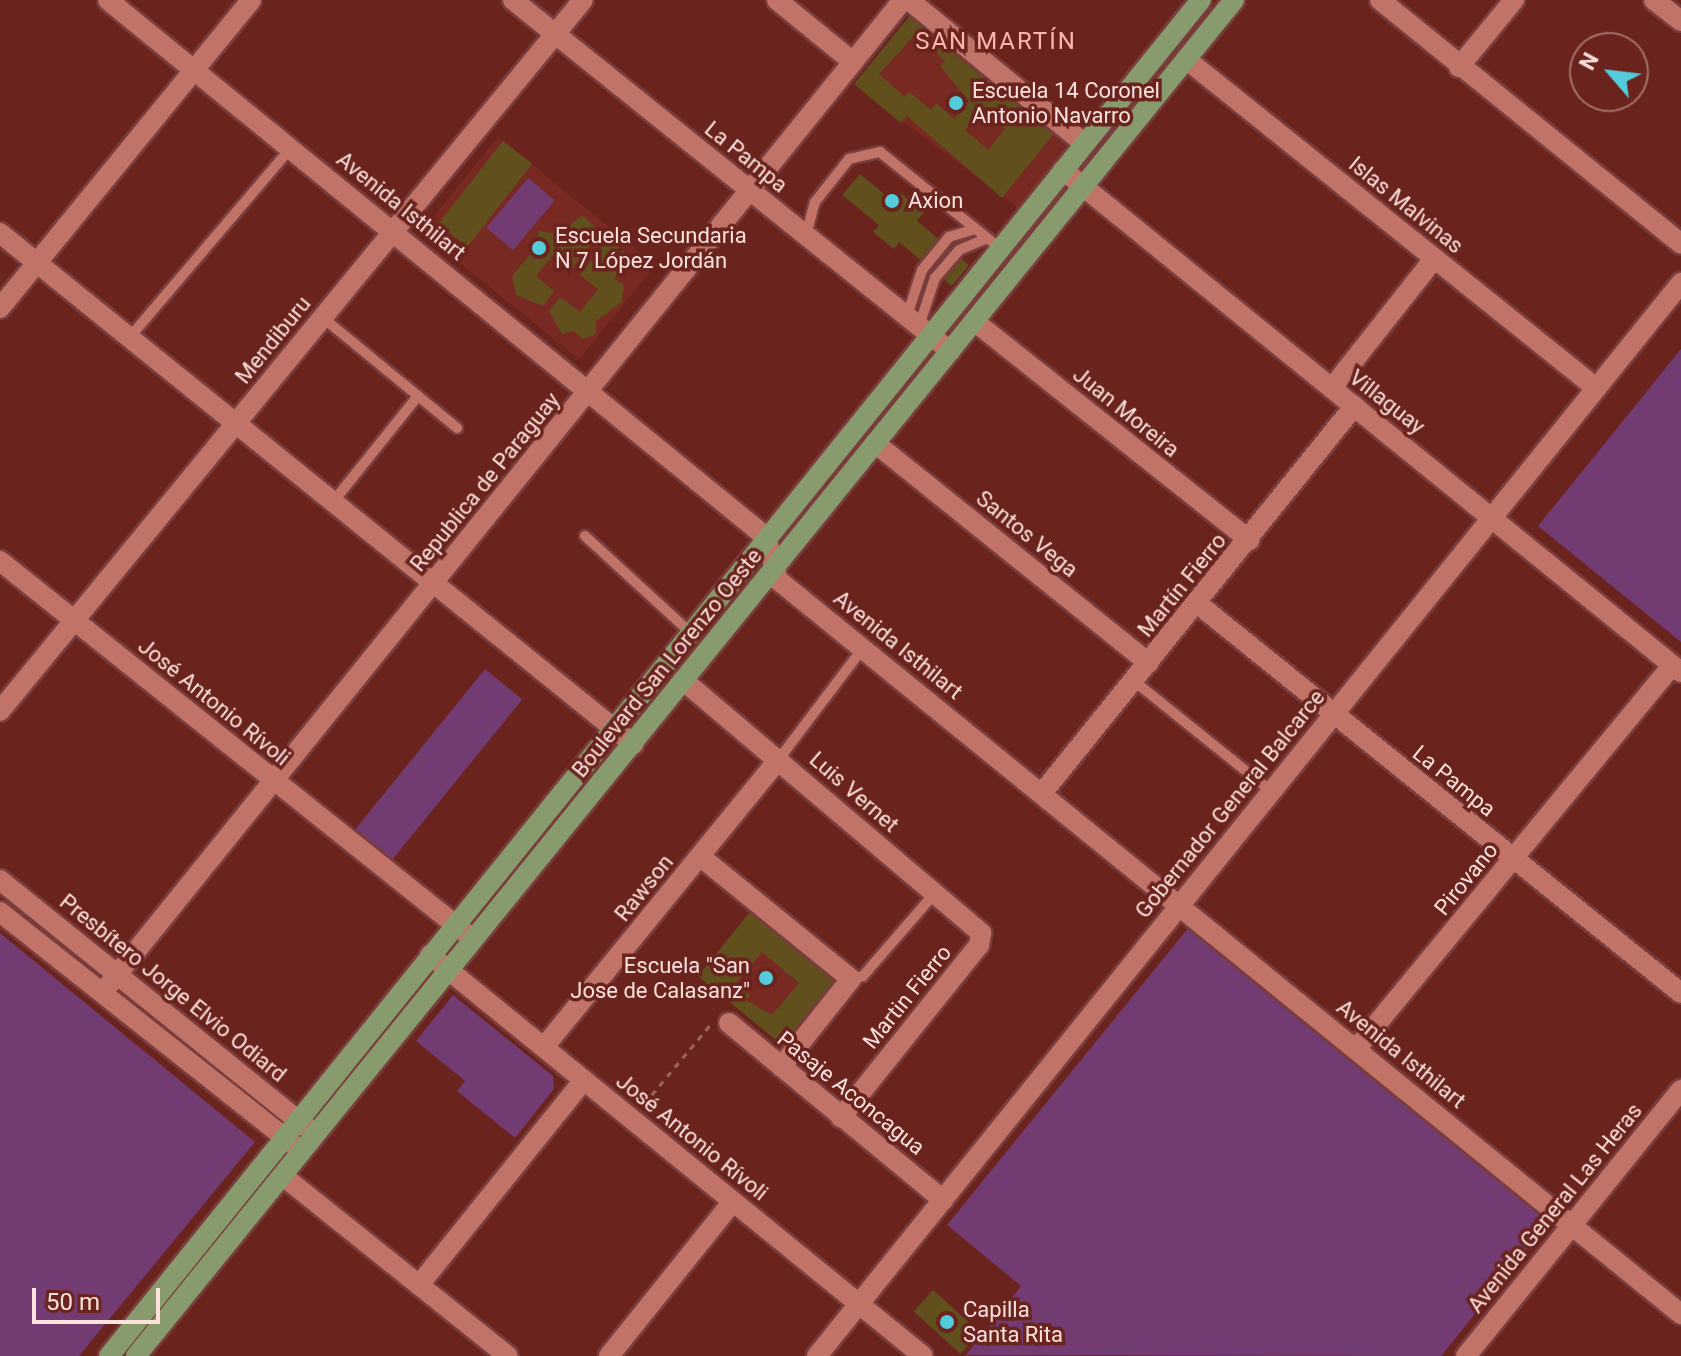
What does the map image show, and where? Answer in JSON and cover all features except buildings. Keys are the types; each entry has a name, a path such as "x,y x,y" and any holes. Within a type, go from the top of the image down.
{"main road":[{"name":"Boulevard San Lorenzo Oeste","path":"113,1355 284,1137 691,633 766,537 918,325 1063,170 1201,0"},
{"name":"Boulevard San Lorenzo Oeste","path":"136,1356 1234,0"}],"street":[{"name":"Avenida Isthilart","path":"108,0 590,390 766,537"},
{"path":"0,308 251,0"},
{"name":"La Pampa","path":"513,0 950,351"},
{"name":"Mendiburu","path":"0,711 583,0"},
{"path":"777,0 853,62"},
{"path":"906,0 1084,143"},
{"name":"Republica de Paraguay","path":"103,992 906,0"},
{"path":"1380,0 1681,244"},
{"path":"1459,67 1514,0"},
{"path":"1654,0 1681,21"},
{"name":"Islas Malvinas","path":"1186,59 1596,388"},
{"name":"Villaguay","path":"1063,170 1677,668"},
{"path":"0,233 633,744"},
{"path":"1332,388 1434,259"},
{"name":"Gobernador General Balcarce","path":"817,1356 1681,283"},
{"name":"Juan Moreira","path":"974,321 1249,540"},
{"name":"Martín Fierro","path":"1043,792 1355,406"},
{"name":"Santos Vega","path":"875,443 1149,663"},
{"path":"766,537 774,569"},
{"name":"José Antonio Rívoli","path":"0,561 473,939"},
{"name":"Avenida Isthilart","path":"774,569 863,648 1681,1314"},
{"name":"La Pampa","path":"1198,604 1681,993"},
{"name":"Pirovano","path":"1356,1049 1677,668"},
{"name":"Luis Vernet","path":"684,681 979,930 979,945"},
{"name":"Rawson","path":"544,1047 779,759"},
{"path":"701,857 851,979 781,1067"},
{"name":"Presbítero Jorge Elvio Odiard","path":"0,880 315,1134"},
{"path":"0,912 301,1151"},
{"name":"Martin Fierro","path":"841,1117 979,945"},
{"name":"José Antonio Rívoli","path":"430,955 923,1356"},
{"name":"Pasaje Aconcagua","path":"729,1023 943,1200"},
{"path":"419,1285 584,1080"},
{"name":"Avenida General Las Heras","path":"1466,1356 1681,1090"},
{"path":"283,1176 499,1353"},
{"path":"609,1356 733,1201"}],"lane":[{"path":"130,337 291,148"},
{"path":"806,236 815,202 849,159 880,152 993,243"},
{"path":"918,325 922,270 949,237 976,229"},
{"path":"918,325 935,278 959,250 993,243"},
{"path":"322,317 457,428"},
{"path":"333,502 418,396"},
{"path":"585,536 691,633"},
{"path":"779,759 863,648"},
{"path":"1134,681 1271,791"},
{"path":"851,979 863,976 935,893"}],"path":[{"path":"631,1119 719,1015 729,1023"}],"shaded area":[{"name":"Escuela 14 Coronel Antonio Navarro","path":"912,13 1074,135 1019,209 857,86"},
{"name":"Escuela Secundaria N 7 López Jordán","path":"498,137 656,265 579,360 421,232"},
{"path":"528,178 555,200 513,250 486,228"},
{"path":"1681,349 1681,642 1538,526"},
{"path":"485,669 522,699 393,859 355,829"},
{"name":"Escuela \"San Jose de Calasanz\"","path":"750,912 835,981 783,1044 698,976"},
{"path":"1189,927 1550,1221 1441,1356 966,1355 1021,1286 947,1225"},
{"path":"0,933 255,1142 79,1356 0,1356"},
{"path":"453,995 553,1076 554,1089 515,1138 457,1091 465,1081 416,1041"}],"place":[{"name":"Escuela 14 Coronel Antonio Navarro","path":"956,103"},
{"name":"Axion","path":"892,201"},
{"name":"Escuela Secundaria N 7 López Jordán","path":"539,248"},
{"name":"Escuela \"San Jose de Calasanz\"","path":"766,978"},
{"name":"Capilla Santa Rita","path":"947,1322"}],"district":[{"name":"SAN MARTÍN","path":"996,42"}]}
